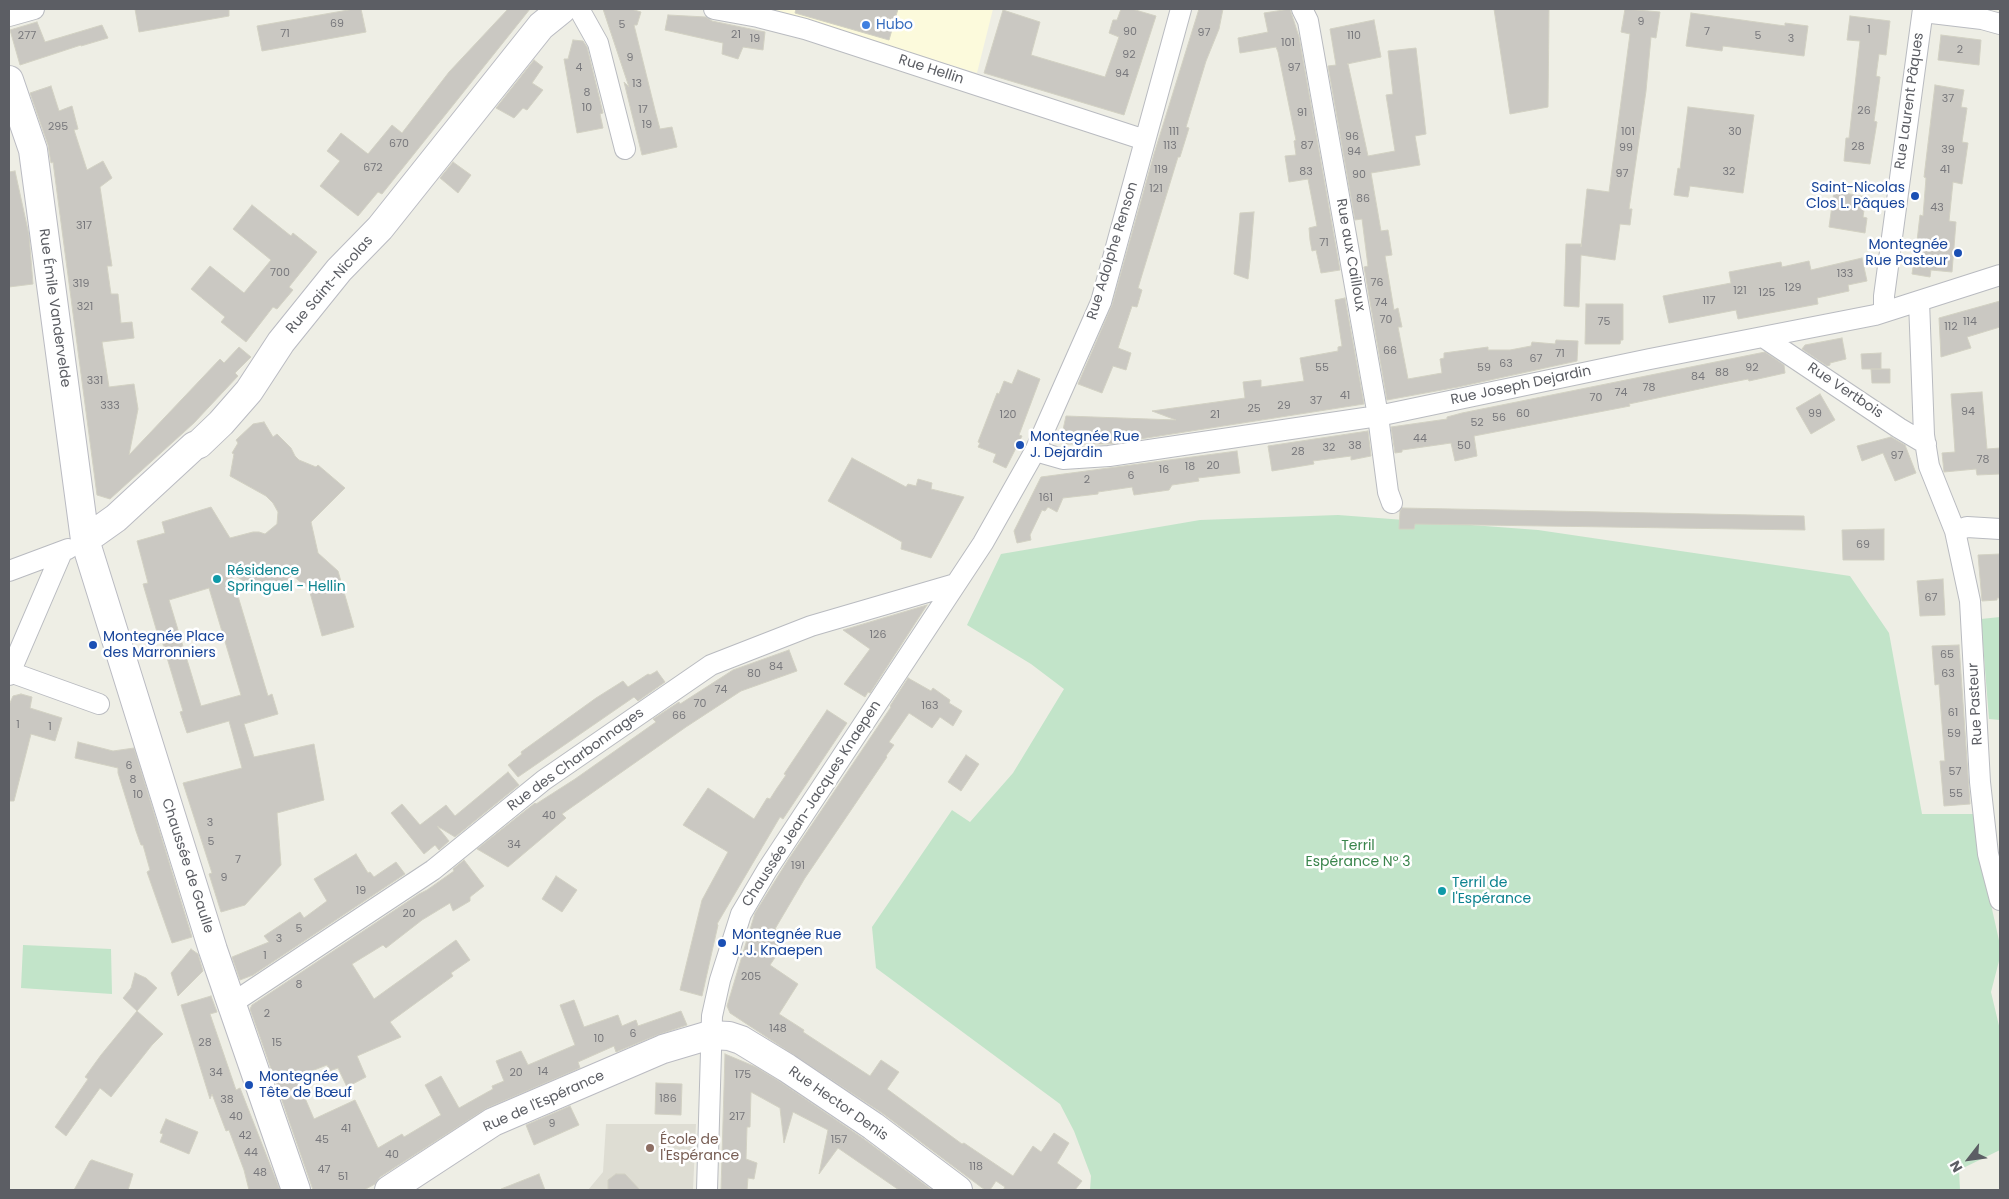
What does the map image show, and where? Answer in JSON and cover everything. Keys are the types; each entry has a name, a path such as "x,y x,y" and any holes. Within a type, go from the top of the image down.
{"street":[{"path":"9,16 34,9"},
{"name":"Rue Hellin","path":"714,9 805,29 1146,140"},
{"name":"Rue Adolphe Renson","path":"955,584 983,543 1035,451 1101,302 1180,9"},
{"name":"Rue aux Cailloux","path":"1302,9 1308,21 1378,416 1388,492 1392,503"},
{"path":"562,10 598,43 625,149"},
{"name":"Rue Saint-Nicolas","path":"74,546 116,518 221,423 249,391 281,342 339,270 380,228 541,26 562,10"},
{"path":"1923,10 1982,19 2000,24"},
{"name":"Rue Laurent Pâques","path":"1884,312 1884,296 1923,10"},
{"name":"Rue Émile Vandervelde","path":"9,80 33,150 74,546"},
{"name":"Rue Joseph Dejardin","path":"1035,451 1063,459 1109,456 1378,416 1884,312 2000,275"},
{"path":"1919,300 1924,435 1926,444"},
{"name":"Rue Vertbois","path":"1764,337 1899,428 1926,444"},
{"name":"Rue Pasteur","path":"1926,444 1929,466 1955,531 1970,601 1980,782 1988,854 2000,900"},
{"path":"1955,531 1967,527 2000,529"},
{"path":"9,571 74,546"},
{"path":"74,546 9,674 99,704"},
{"name":"Chaussée de Gaulle","path":"74,546 137,710 230,1004 296,1190"},
{"name":"Rue des Charbonnages","path":"230,1004 433,870 544,780 711,665 810,626 955,584"},
{"name":"Chaussée Jean-Jacques Knaepen","path":"707,1190 712,1016 720,980 741,914 767,870 955,584"},
{"name":"Rue de l'Espérance","path":"389,1190 493,1122 664,1049 710,1035"},
{"name":"Rue Hector Denis","path":"710,1035 735,1038 764,1053 854,1112 958,1190"}],"shaded area":[{"path":"768,9 993,9 977,73"},
{"name":"École de l'Espérance","path":"606,1124 696,1124 693,1190 588,1190 603,1172"}],"green space":[{"name":"Terril Espérance N° 3","path":"1338,515 1538,530 1850,576 1889,633 1922,814 1977,814 1984,873 2000,945 2000,957 1991,992 2000,1030 2000,1150 1959,1170 1960,1190 1090,1190 1091,1176 1074,1131 1060,1104 876,968 872,927 952,810 970,822 1013,773 1064,689 1031,664 967,625 1001,554 1200,520"},
{"path":"2000,617 2000,720 1989,719 1981,619"},
{"path":"23,945 111,949 112,994 21,988"}],"building":[{"path":"135,9 229,9 229,16 139,32"},
{"path":"361,9 366,32 262,51 257,26"},
{"path":"508,9 530,9 382,194 378,192 358,216 320,186 340,161 327,151 341,133 368,154 392,125 402,133 449,72"},
{"path":"603,9 631,9 641,12 637,25 634,25 660,129 672,127 677,147 642,155 624,82 629,87"},
{"name":"Hubo","path":"796,9 898,9 889,40 795,13"},
{"path":"1121,9 1132,9 1156,16 1124,115 984,73 1003,10 1040,22 1031,55 1105,77 1119,37 1109,33 1113,20 1117,20"},
{"path":"1199,9 1223,9 1219,29 1206,61 1186,127 1189,128 1180,157 1178,157 1138,288 1142,290 1137,307 1132,306 1118,348 1131,353 1126,370 1113,366 1102,393 1078,384 1112,305 1154,154"},
{"path":"1290,9 1299,37 1340,270 1321,273 1316,250 1312,251 1310,240 1309,228 1317,226 1308,179 1289,182 1285,156 1296,155 1294,141 1296,140 1278,52 1276,47 1240,53 1238,38 1268,32 1264,13"},
{"path":"1494,9 1549,9 1548,107 1510,114"},
{"path":"1625,9 1660,12 1656,38 1651,37 1646,91 1629,209 1632,209 1630,225 1620,224 1615,260 1581,255 1579,307 1564,306 1566,244 1581,244 1581,247 1587,189 1609,192 1630,34 1621,32"},
{"path":"1691,13 1785,26 1785,23 1808,26 1804,56 1723,46 1722,51 1686,46"},
{"path":"668,15 706,17 712,21 765,32 763,50 743,47 738,59 722,54 723,43 665,30"},
{"path":"1850,16 1890,21 1886,55 1879,54 1876,76 1880,77 1874,121 1877,122 1870,164 1844,161 1846,138 1849,138 1860,41 1847,40"},
{"path":"1374,20 1381,57 1347,64 1368,156 1395,151 1386,95 1393,94 1388,51 1416,48 1426,134 1415,136 1420,165 1371,173 1381,231 1388,230 1392,255 1385,256 1394,310 1398,308 1402,327 1398,327 1408,379 1442,373 1440,359 1444,358 1444,353 1488,347 1488,350 1510,350 1531,346 1532,342 1555,344 1556,340 1578,341 1577,361 1458,387 1387,400 1364,267 1368,266 1362,219 1355,220 1328,66 1336,65 1330,29"},
{"path":"37,22 45,42 102,25 108,38 20,65 10,30"},
{"path":"1941,35 1981,40 1979,65 1938,60"},
{"path":"573,40 583,41 587,47 603,113 600,114 603,128 577,133 564,59 568,59"},
{"path":"534,60 543,67 532,83 543,90 527,110 523,108 514,118 496,108"},
{"path":"1935,85 1964,90 1961,107 1967,108 1962,142 1968,143 1962,184 1953,182 1949,221 1956,222 1952,272 1931,270 1930,277 1912,274 1916,247 1931,244 1917,241 1920,215 1923,216 1926,178 1924,177"},
{"path":"51,86 59,111 72,106 78,129 74,130 87,170 103,161 112,178 100,187 112,266 107,266 111,294 118,294 121,323 132,322 134,338 102,342 109,387 134,384 138,409 129,455 220,359 224,363 239,347 251,357 235,373 238,376 194,423 110,499 97,495 53,162 51,163 48,145 30,93"},
{"path":"1688,107 1754,115 1743,193 1690,186 1688,197 1674,195 1678,168 1680,169"},
{"path":"453,162 471,175 458,193 440,178"},
{"path":"15,171 29,235 33,284 9,287 9,172"},
{"path":"1834,191 1866,197 1863,217 1867,218 1865,233 1829,227"},
{"path":"252,205 291,236 293,233 317,252 289,287 293,290 277,309 273,307 246,342 221,322 225,317 191,289 210,266 244,293 271,260 233,229"},
{"path":"1254,212 1248,279 1234,274 1240,213"},
{"path":"1862,258 1867,281 1848,285 1849,291 1817,298 1818,304 1738,319 1736,310 1669,323 1663,296 1731,283 1729,272 1781,262 1782,267 1809,261 1811,270"},
{"path":"1345,298 1364,404 1108,444 1066,444 1061,439 1066,416 1176,420 1152,411 1245,398 1243,382 1261,380 1261,387 1304,381 1300,358 1338,351 1338,347 1342,346 1335,300"},
{"path":"2000,301 2000,327 1967,337 1971,348 1941,357 1939,318"},
{"path":"1586,304 1623,304 1623,340 1621,340 1620,344 1585,344"},
{"path":"1842,338 1846,359 1830,363 1827,366 1802,349 1805,345"},
{"path":"1765,352 1784,365 1785,373 1629,404 1630,406 1474,436 1477,456 1455,461 1451,443 1402,450 1402,452 1395,453 1391,427 1447,419 1447,417 1462,413"},
{"path":"1881,353 1881,369 1862,369 1861,354"},
{"path":"1871,369 1890,369 1890,383 1872,383"},
{"path":"1018,370 1040,379 1019,435 1022,436 1006,468 993,462 996,454 978,447 980,443 978,442 997,393 999,394 1004,381 1012,384"},
{"path":"1982,392 1987,449 2000,448 2000,474 1977,475 1976,469 1944,472 1942,453 1955,452 1951,394"},
{"path":"1820,394 1835,420 1811,434 1796,408"},
{"name":"Résidence Springuel - Hellin","path":"264,422 273,437 277,434 291,448 299,460 316,467 318,465 345,488 311,522 318,553 338,571 354,627 322,636 309,589 292,575 277,591 266,595 231,573 268,696 272,694 278,714 244,724 254,757 314,744 324,800 277,813 281,865 245,905 221,912 209,874 212,873 183,783 242,768 229,721 187,733 180,712 183,711 143,584 148,583 137,541 165,533 162,522 211,507 230,538 253,532 265,534 277,524 278,512 273,503 266,496 230,476 234,454 232,453 238,443 236,440 253,424","holes":["209,588 241,695 201,706 169,600"]},
{"path":"1368,431 1371,456 1351,460 1351,456 1313,461 1314,464 1272,471 1268,446"},
{"path":"1891,437 1905,445 1916,473 1895,481 1883,453 1862,461 1857,446"},
{"path":"1237,451 1240,473 1198,478 1199,481 1172,485 1169,490 1134,495 1132,487 1098,492 1098,494 1063,498 1057,512 1048,507 1045,511 1042,510 1030,535 1031,540 1017,543 1014,531 1041,477"},
{"path":"852,458 906,487 908,484 916,486 918,479 932,483 931,489 964,497 931,558 901,549 902,542 828,501"},
{"path":"1402,508 1804,516 1805,530 1415,524 1414,529 1399,529 1400,511"},
{"path":"1884,529 1884,560 1843,560 1842,530"},
{"path":"2000,554 2000,598 1982,601 1978,555"},
{"path":"1943,579 1945,615 1920,616 1917,581"},
{"path":"927,605 870,693 868,692 865,697 844,684 870,649 843,630"},
{"path":"1959,645 1970,804 1944,806 1940,761 1945,761 1939,684 1935,685 1932,646"},
{"path":"789,650 797,671 741,691 686,727 562,814 566,818 508,867 477,849 535,803 575,779 656,722 653,719 679,702 680,704 733,670"},
{"path":"657,671 665,682 638,701 634,697 518,777 508,765 522,754 521,752 596,698 623,681 628,687 648,674 650,675"},
{"path":"908,678 931,691 933,688 950,700 949,703 962,711 953,726 940,717 932,728 909,713 889,742 894,745 887,757 805,878 775,929 788,938 770,965 798,984 779,1014 870,1076 881,1060 899,1072 887,1089 962,1144 964,1143 1013,1176 1033,1146 1041,1152 1054,1133 1069,1143 1057,1163 1082,1181 1075,1190 1003,1190 1005,1187 996,1181 990,1190 985,1190 882,1113 730,1013 727,1006 755,913 788,860 891,707"},
{"path":"21,694 32,697 30,708 62,718 55,741 31,734 14,801 9,801 9,705 13,696"},
{"path":"827,710 847,723 783,819 780,817 717,924 702,996 680,990 702,900 728,852 683,825 708,788 754,819 767,798 770,799 786,775 784,774"},
{"path":"78,742 113,751 134,748 192,937 172,943 147,872 150,870 143,845 141,845 136,831 118,768 75,758"},
{"path":"966,755 979,764 961,791 948,782"},
{"path":"508,772 519,785 455,837 437,826 449,841 439,850 435,845 424,854 391,813 402,804 420,825 446,805 455,816"},
{"path":"356,854 368,873 370,872 374,877 396,862 405,874 253,975 240,980 232,957 269,942 264,936 300,912 304,918 327,901 314,879"},
{"path":"464,860 484,886 470,897 470,901 453,911 450,903 422,920 386,948 383,945 352,964 374,999 456,940 470,960 451,973 453,976 390,1022 401,1037 357,1056 366,1077 347,1087 338,1068 330,1071 327,1065 296,1077 314,1119 355,1100 378,1148 402,1134 404,1137 441,1115 425,1085 441,1076 459,1108 493,1089 492,1086 504,1081 496,1061 521,1051 528,1065 575,1045 560,1005 574,1000 584,1027 618,1015 622,1026 636,1020 638,1026 681,1011 687,1025 616,1052 614,1046 578,1062 580,1068 487,1108 380,1177 375,1184 364,1190 313,1190 250,1009 252,1005 427,890 454,871 453,869"},
{"path":"556,876 577,890 562,912 542,899"},
{"path":"191,949 198,954 203,971 178,996 171,973"},
{"path":"135,973 146,978 157,988 137,1011 123,998 131,988"},
{"path":"211,996 217,1012 210,1014 236,1090 240,1088 280,1190 249,1190 244,1170 229,1130 226,1131 212,1094 210,1099 181,1005"},
{"path":"137,1011 163,1034 111,1097 100,1088 66,1136 55,1127 88,1079 85,1077"},
{"path":"725,1054 756,1067 779,1081 864,1139 932,1190 899,1190 838,1148 819,1174 828,1130 793,1112 784,1143 780,1108 751,1092 750,1127 747,1127 746,1159 757,1163 754,1179 748,1178 747,1190 721,1190"},
{"path":"656,1083 682,1084 681,1115 655,1114"},
{"path":"570,1106 579,1125 534,1145 526,1125"},
{"path":"166,1119 198,1132 189,1154 160,1142 163,1134 160,1133"},
{"path":"92,1160 133,1174 128,1190 74,1190"},
{"path":"539,1174 545,1190 501,1190 501,1189"},
{"path":"616,1174 625,1174 640,1190 608,1190 608,1180"}],"place":[{"name":"Hubo","path":"866,25"},
{"name":"Saint-Nicolas Clos L. Pâques","path":"1915,196"},
{"name":"Montegnée Rue Pasteur","path":"1958,253"},
{"name":"Montegnée Rue J. Dejardin","path":"1020,445"},
{"name":"Résidence Springuel - Hellin","path":"217,579"},
{"name":"Montegnée Place des Marronniers","path":"93,645"},
{"name":"Terril de l'Espérance","path":"1442,891"},
{"name":"Montegnée Rue J. J. Knaepen","path":"722,943"},
{"name":"Montegnée Tête de Bœuf","path":"249,1085"},
{"name":"École de l'Espérance","path":"650,1148"}]}
